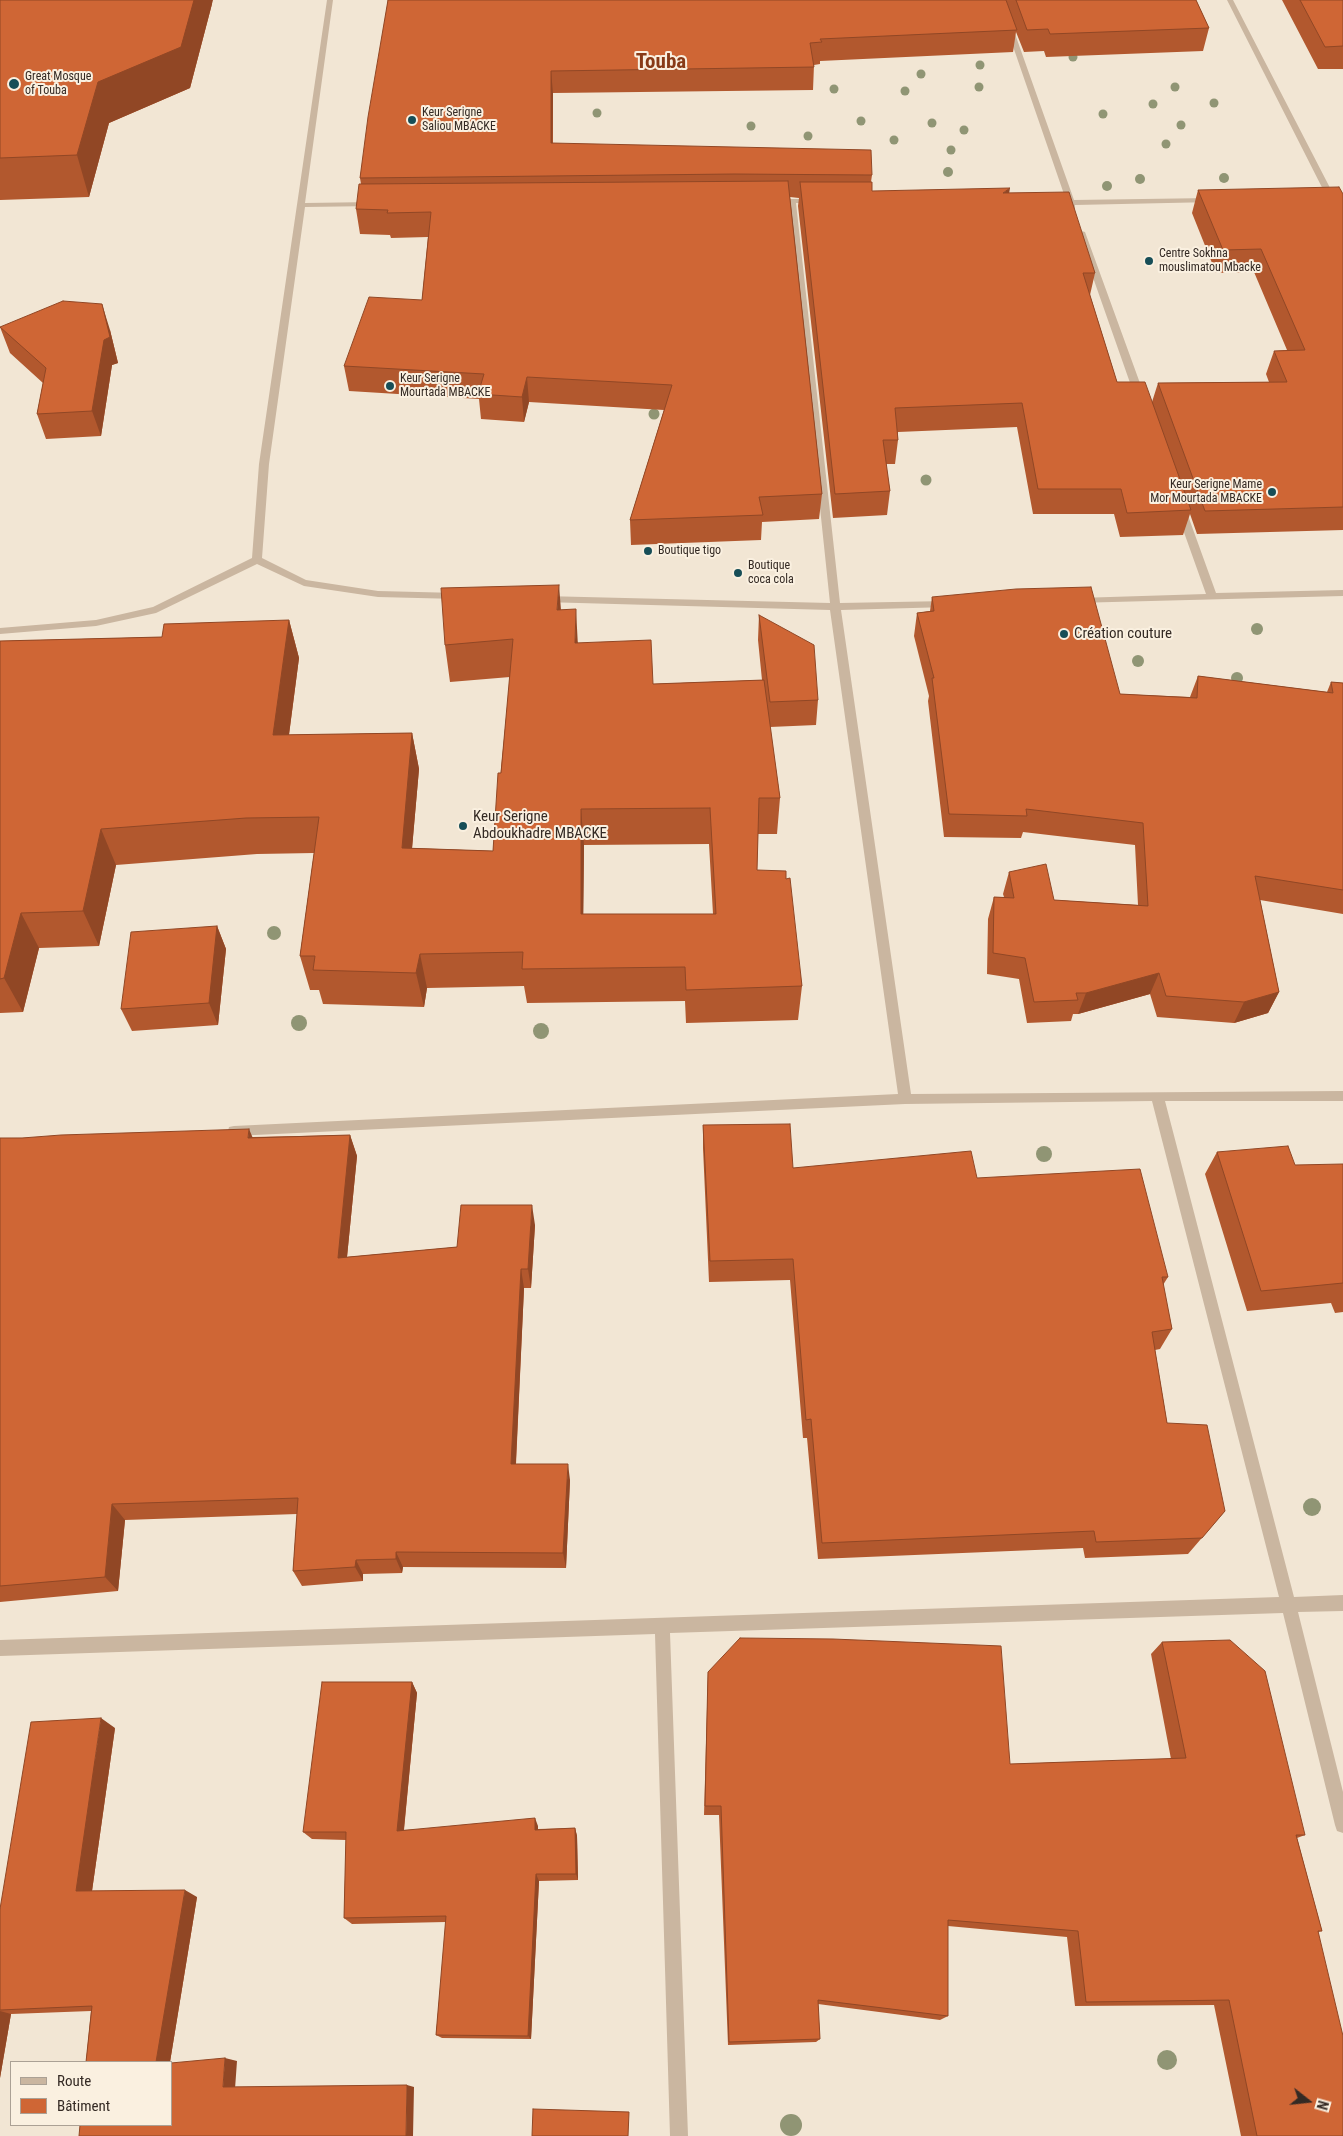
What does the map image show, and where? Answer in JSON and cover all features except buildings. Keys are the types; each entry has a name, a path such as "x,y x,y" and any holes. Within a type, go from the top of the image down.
{"street":[{"path":"257,560 264,464 330,0"},
{"path":"1000,0 1074,212"},
{"path":"1230,0 1343,221"},
{"path":"1322,197 1331,197"},
{"path":"1051,203 1216,200"},
{"path":"763,201 822,201"},
{"path":"792,201 834,607 905,1099"},
{"path":"301,205 380,204"},
{"path":"1078,222 1145,410"},
{"path":"1178,503 1212,597"},
{"path":"257,560 304,583 378,594 467,596"},
{"path":"0,631 96,623 156,610 257,560"},
{"path":"1063,601 1343,594"},
{"path":"536,598 834,607 964,604"},
{"path":"1157,1096 1288,1603 1343,1825"},
{"path":"219,1132 905,1099 1343,1096"},
{"path":"0,1648 1343,1602"},
{"path":"662,1625 679,2136"}],"place":[{"name":"Great Mosque of Touba","path":"14,84"},
{"name":"Keur Serigne Saliou MBACKE","path":"412,120"},
{"name":"Centre Sokhna mouslimatou Mbacke","path":"1149,261"},
{"name":"Keur Serigne Mourtada MBACKE","path":"390,386"},
{"name":"Keur Serigne Mame Mor Mourtada MBACKE","path":"1272,492"},
{"name":"Boutique tigo","path":"648,551"},
{"name":"Boutique coca cola","path":"738,573"},
{"name":"Création couture","path":"1064,634"},
{"name":"Keur Serigne Abdoukhadre MBACKE","path":"463,826"}],"district":[{"name":"Touba","path":"661,63"}]}
